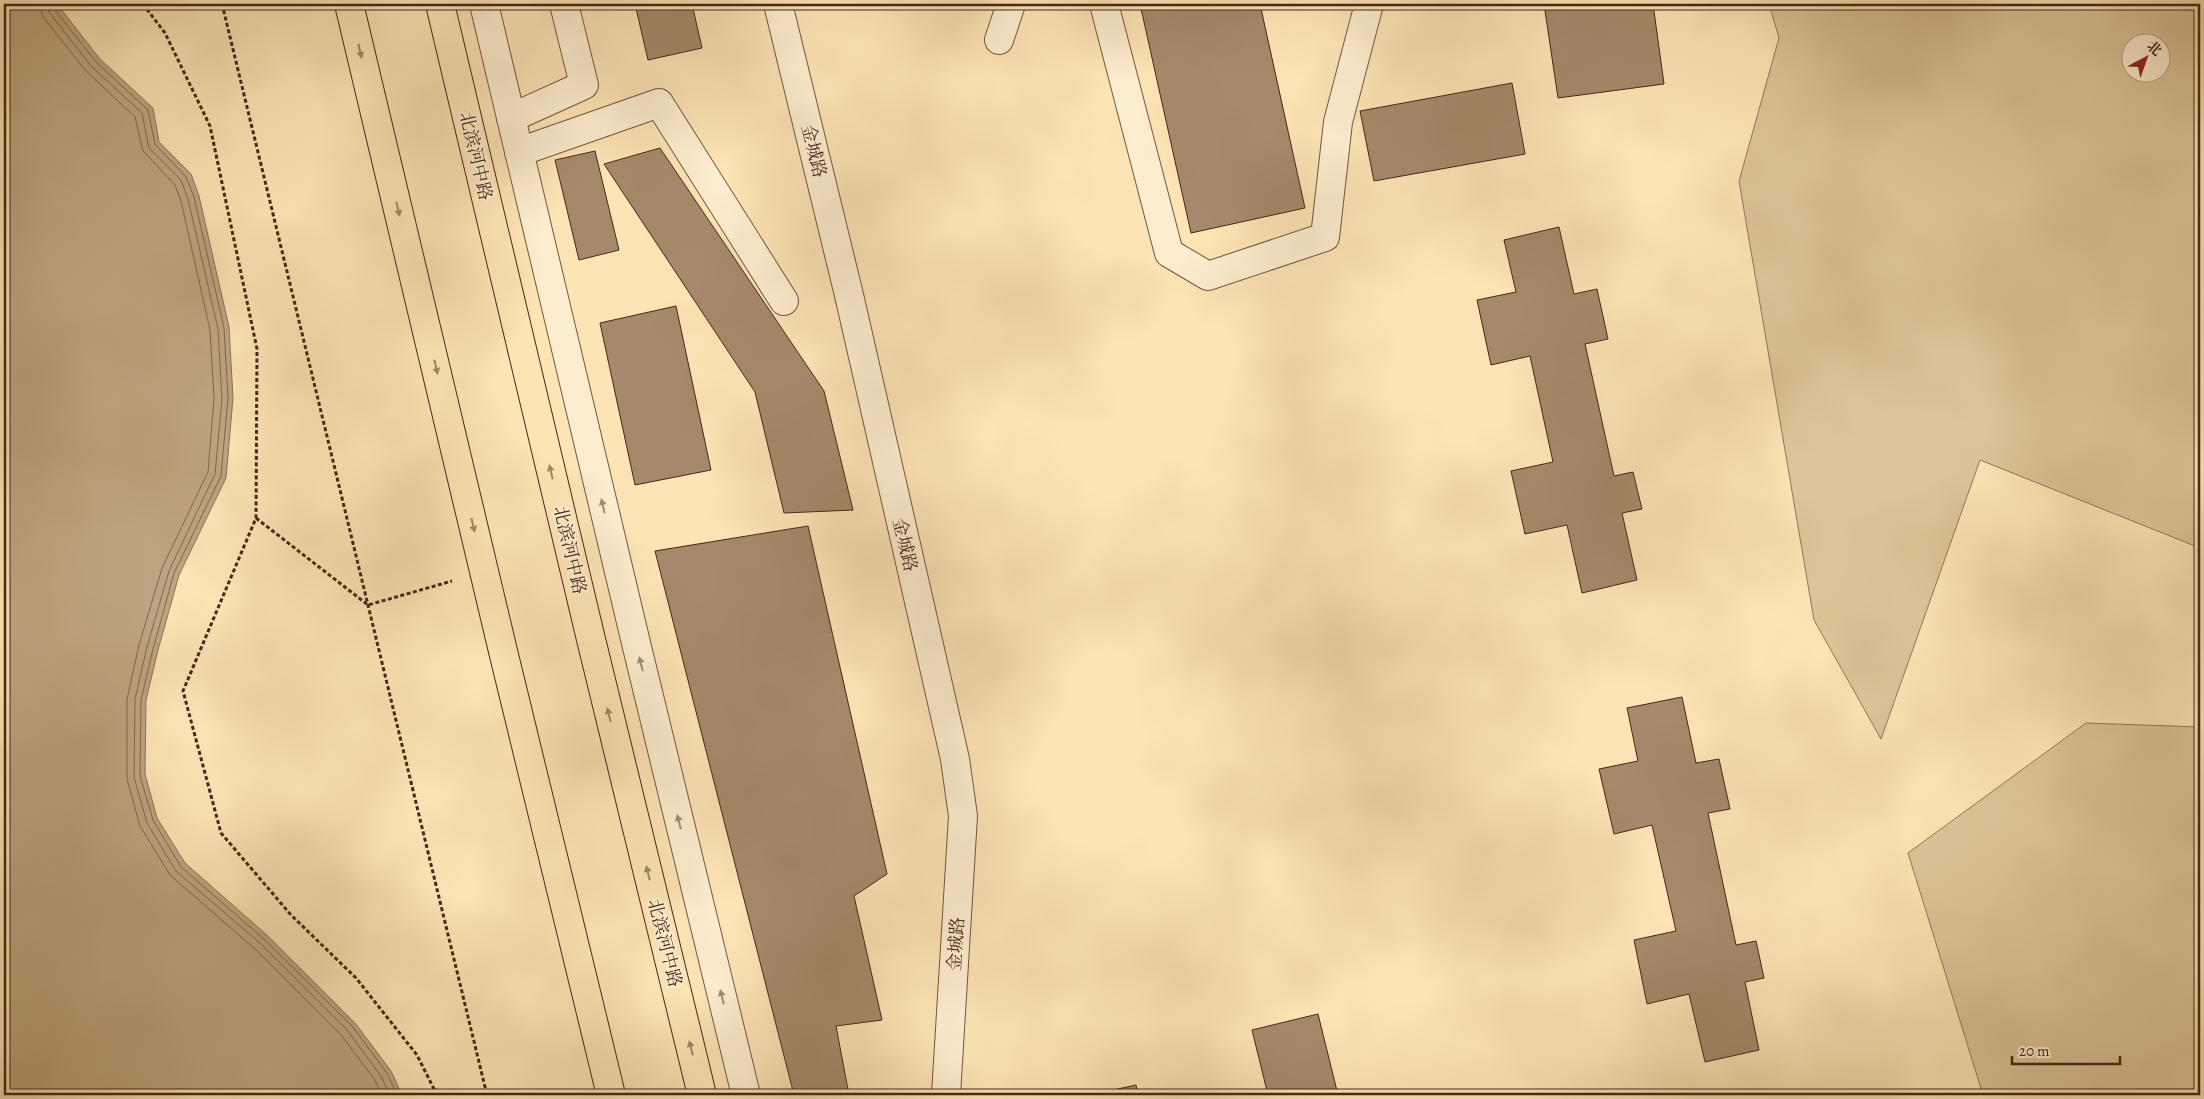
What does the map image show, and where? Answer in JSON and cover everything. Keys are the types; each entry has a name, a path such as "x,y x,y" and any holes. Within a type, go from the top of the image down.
{"main road":[{"path":"349,4 611,1095"},
{"name":"北滨河中路","path":"440,4 589,631 702,1095"}],"street":[{"path":"484,4 638,653 746,1095"},
{"path":"511,118 584,85 564,4"},
{"name":"金城路","path":"778,4 849,295 955,760 963,816 946,1095"},
{"path":"999,40 1011,4"},
{"path":"1104,4 1169,253 1208,276 1325,237 1338,122 1369,4"},
{"path":"519,152 659,103 784,301"}],"path":[{"path":"143,4 165,33 210,126 257,348 256,518 183,691 221,833 291,915 356,978 417,1055 437,1095"},
{"path":"222,4 487,1095"},
{"path":"256,518 368,605"},
{"path":"368,605 484,572"}],"shaded area":[{"path":"1769,4 2200,4 2200,548 1980,460 1881,739 1814,620 1739,181 1779,38"},
{"path":"2086,723 2200,727 2200,1095 1983,1095 1908,853"}],"water":[{"path":"4,4 57,4 100,59 153,108 159,142 191,174 199,196 229,327 233,398 226,478 179,575 146,700 145,774 157,818 185,863 268,936 355,1023 391,1071 402,1095 4,1095"}],"building":[{"path":"635,4 692,4 702,48 648,60"},
{"path":"1140,4 1260,4 1305,208 1191,233"},
{"path":"1544,4 1653,4 1664,84 1558,98"},
{"path":"1512,83 1525,154 1374,181 1360,111"},
{"path":"660,148 824,391 853,510 784,513 755,392 604,164"},
{"path":"595,151 619,250 579,260 555,160"},
{"path":"1559,227 1574,294 1597,289 1608,339 1585,344 1614,476 1633,472 1642,509 1622,513 1637,580 1582,593 1567,525 1525,534 1511,471 1553,462 1530,356 1491,365 1477,300 1516,292 1504,240"},
{"path":"676,306 711,470 635,485 600,323"},
{"path":"808,526 887,874 854,896 882,1020 836,1026 849,1095 794,1095 655,551"},
{"path":"1682,697 1696,763 1719,759 1730,809 1708,813 1736,945 1756,941 1764,978 1745,982 1759,1050 1705,1062 1689,994 1647,1004 1634,940 1676,931 1652,825 1614,834 1599,769 1638,761 1627,708"},
{"path":"1318,1014 1338,1095 1268,1095 1252,1030"},
{"path":"1136,1085 1138,1095 1090,1095"}]}
